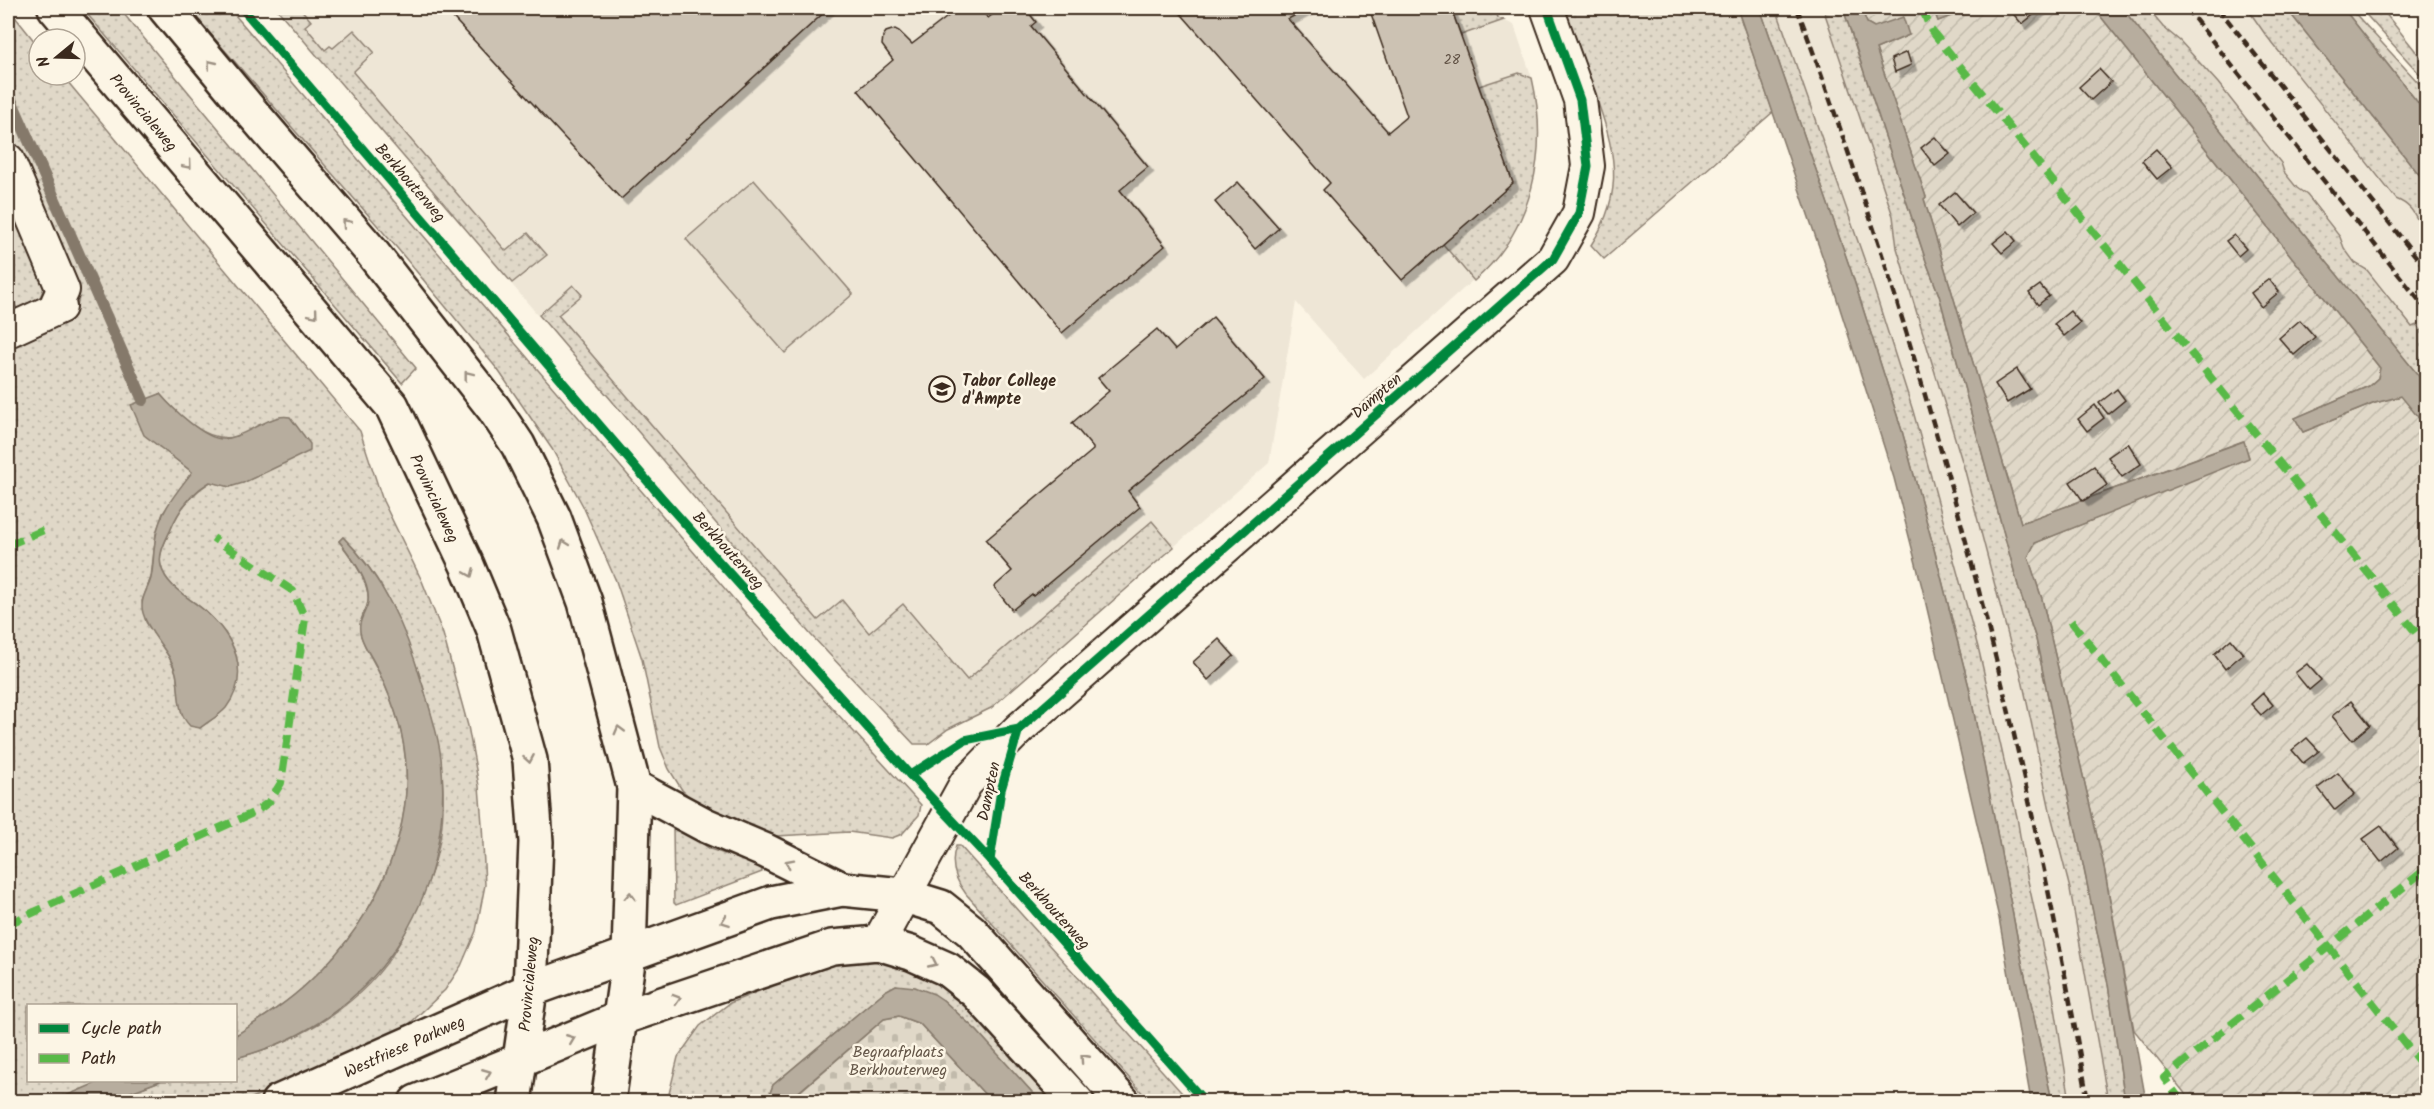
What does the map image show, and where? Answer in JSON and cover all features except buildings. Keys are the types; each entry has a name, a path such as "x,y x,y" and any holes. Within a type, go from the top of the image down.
{"main road":[{"name":"Provincialeweg","path":"56,8 392,406 467,565 494,630 530,760 536,842 530,990 514,1101"},
{"path":"165,8 370,250 494,409 518,445 554,518 585,602 634,787 628,955 608,1101"},
{"path":"634,787 705,825 766,851 842,889"},
{"path":"628,955 771,903 842,889 903,895 941,907 971,931 1123,1101"},
{"path":"416,1101 621,1018 832,947 878,944 911,953 947,969 976,992 1077,1101"},
{"name":"Westfriese Parkweg","path":"278,1101 530,990 628,955"}],"street":[{"name":"Dampten","path":"878,944 966,783 1019,729 1553,259 1579,213 1588,166 1580,100 1547,8"},
{"path":"8,160 63,290 57,303 60,307 8,331"}],"shaded area":[{"name":"Tabor College d'Ampte","path":"276,8 1495,8 1498,18 1514,25 1532,78 1539,113 1538,159 1524,213 1511,238 1495,260 1364,379 1296,302 1269,463 991,708 966,680 811,635"},
{"path":"1737,8 1760,8 1851,271 1902,431 1969,687 2022,962 2052,1101 2031,1101 1999,918 1922,587 1894,478 1836,296"},
{"path":"1760,8 1843,8 1867,85 2084,872 2108,984 2125,1101 2052,1101 1977,728"},
{"path":"1843,8 1861,8 1867,23 1874,27 1903,17 1909,35 1876,49 1926,197 1924,199 2021,523 2244,441 2249,458 2035,543 2028,557 2042,599 2103,862 2146,1101 2125,1101 2108,984 2036,639 2019,589 1939,295"},
{"path":"1933,8 1972,8 1938,21"},
{"path":"2094,8 2122,8 2426,385 2426,427 2401,396 2375,403 2303,432 2295,418 2369,386 2378,378 2380,368"},
{"path":"2122,8 2287,8 2426,183 2426,385"},
{"path":"2286,8 2343,8 2426,113 2426,183"},
{"path":"160,394 189,422 216,438 234,437 278,417 290,417 310,444 310,451 243,483 230,487 210,482 203,486 181,510 164,544 160,562 168,580 179,592 215,621 224,632 236,656 238,682 234,695 223,711 200,728 190,726 182,715 176,673 165,650 146,621 142,608 151,578 155,541 161,518 192,472 144,435 131,405"},
{"path":"343,537 370,569 392,605 416,663 438,739 441,758 442,810 435,859 419,906 396,948 365,985 328,1016 285,1041 237,1058 237,1034 301,990 334,956 356,928 375,897 390,864 400,830 406,795 405,759 399,724 385,685 361,636 360,624 367,606 367,590 360,572 339,541"},
{"path":"896,985 915,987 943,1000 977,1031 1040,1101 991,1101 920,1024 899,1016 884,1019 788,1101 767,1101 773,1085 885,991"},
{"path":"98,1082 157,1082 107,1101 54,1101"}],"green space":[{"path":"8,8 27,32 27,87 72,87 360,431 383,501 422,581 443,634 468,726 479,786 485,885 476,931 461,966 445,990 404,1029 369,1047 245,1101 107,1101 157,1082 237,1082 237,1058 284,1042 329,1017 349,1002 385,965 401,940 427,885 436,858 443,817 443,795 435,729 416,665 387,596 356,550 343,537 339,541 360,572 367,590 367,606 361,624 361,636 393,705 405,759 406,795 400,830 390,864 375,897 356,928 334,956 301,990 237,1034 237,1004 27,1004 27,1082 101,1082 54,1101 8,1101 8,347 71,318 79,297 65,258 8,128","holes":["160,394 193,426 213,436 235,437 230,487 210,482 203,486 181,510 160,557 161,566 168,580 220,626 236,656 238,671 236,686 217,715 200,728 182,715 176,672 146,622 142,601 151,577 156,533 163,513 192,472 145,435"]},
{"path":"82,8 119,8 416,368 402,383"},
{"path":"188,8 229,8 755,624 921,805 919,815 902,834 892,838 849,832 776,836 757,834 697,804 682,790 669,769 660,747 642,659 616,581 583,506 552,449 498,370 397,248"},
{"path":"276,8 300,8 311,21 305,26 325,50 330,46 333,48 354,30 374,52 353,72 506,251 528,233 547,255 512,283"},
{"path":"1451,8 1495,8 1498,18 1504,20 1461,35"},
{"path":"1565,8 1737,8 1773,112 1604,259 1591,245 1609,206 1614,169 1607,131"},
{"path":"1760,8 1776,8 1868,270 1913,411 1979,651 2017,817 2025,867 2053,995 2070,1101 2052,1101 2022,962 1969,687 1902,431 1851,271"},
{"path":"1823,8 1843,8 1939,295 2019,589 2036,639 2108,984 2125,1101 2108,1101 2070,889 2051,815 2020,670 2010,643 1965,471 1897,248 1893,216"},
{"path":"1861,8 1933,8 1938,21 1972,8 2094,8 2380,368 2378,378 2369,386 2295,418 2303,432 2375,403 2402,396 2426,427 2426,1101 2191,1101 2134,1030 2103,862 2042,599 2028,557 2035,543 2249,457 2243,441 2021,523 1924,199 1926,197 1876,49 1909,35 1874,27 1867,23"},
{"path":"2122,8 2147,8 2163,27 2180,41 2218,83 2281,163 2284,172 2297,188 2307,195 2340,237 2344,248 2355,263 2367,270 2412,327 2417,325 2426,337 2426,385"},
{"path":"2247,8 2286,8 2426,183 2426,234 2408,206 2396,199"},
{"path":"2343,8 2350,8 2426,91 2426,113"},
{"path":"2360,8 2381,8 2426,64 2426,81"},
{"path":"1519,73 1532,78 1537,106 1537,161 1532,188 1523,214 1510,238 1494,261 1474,281 1443,244 1512,183 1479,86"},
{"path":"754,180 853,294 785,353 686,239"},
{"path":"8,185 45,285 39,300 18,311 8,289"},
{"path":"573,285 582,295 558,315 818,620 842,600 869,633 903,604 967,680 1152,521 1174,547 991,708 948,729 928,744 914,744 811,635 539,315"},
{"path":"677,825 710,849 761,866 762,872 676,905 674,903 673,826"},
{"path":"956,846 960,846 1182,1093 1179,1095 1154,1093 1151,1095 1149,1093 1145,1096 966,894 955,871 953,859"},
{"path":"853,961 885,961 955,990 1063,1101 1040,1101 977,1031 943,1000 896,985 885,991 773,1085 767,1101 667,1102 678,1057 700,1026 730,1003 818,967"},
{"name":"Begraafplaats Berkhouterweg","path":"899,1016 920,1024 991,1101 788,1102 884,1019"}],"waterway":[{"path":"8,93 143,400"}],"railway":[{"path":"1797,8 1889,276 1968,548 2034,823 2088,1102"},
{"path":"2186,8 2426,309"},
{"path":"2218,8 2426,269"}],"marked path":[{"path":"1922,8 1931,30 2426,645"},
{"path":"8,545 44,530"},
{"path":"8,924 255,812 269,802 281,783 305,619 293,591 213,538"},
{"path":"2071,621 2426,1070"},
{"path":"2182,1102 2164,1078 2426,869"}],"cycle path":[{"name":"Berkhouterweg","path":"242,8 662,498 910,775 990,860 1205,1102"},
{"path":"910,775 965,740 1019,729 1553,259 1579,213 1588,166 1580,100 1547,8"},
{"path":"990,860 1001,790 1019,729"}],"place":[{"name":"Tabor College d'Ampte","path":"942,389"}]}
